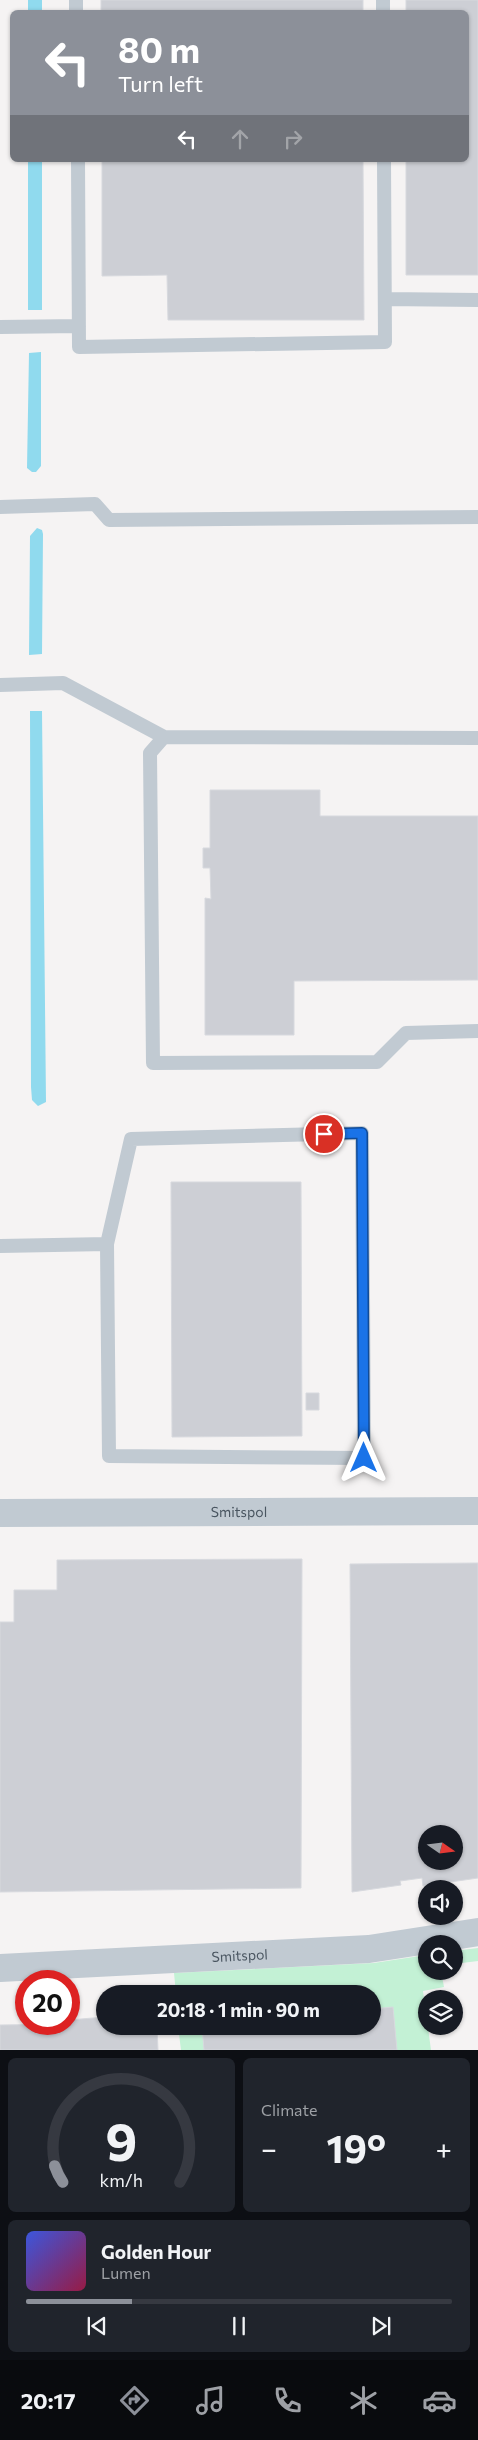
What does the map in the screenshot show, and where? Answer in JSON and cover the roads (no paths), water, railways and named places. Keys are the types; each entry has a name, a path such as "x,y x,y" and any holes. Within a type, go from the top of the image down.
{"street":[{"name":"Smitspol","path":"0,1513 478,1511"},
{"name":"Smitspol","path":"0,1968 369,1949 478,1932"}],"lane":[{"path":"78,162 79,347 385,342 384,162"},
{"path":"385,300 478,300"},
{"path":"0,327 79,326"},
{"path":"0,507 95,504 109,520 478,517"},
{"path":"0,685 63,683 164,737 478,738"},
{"path":"164,737 150,753 153,1063 377,1062 406,1033 478,1031"},
{"path":"362,1133 364,1458 109,1456 107,1244 131,1140 362,1133"},
{"path":"0,1246 107,1244"}],"water":[{"path":"28,0 42,0 42,10 28,10"},
{"path":"28,162 42,162 42,310 28,310"},
{"path":"41,352 41,466 36,472 32,472 27,468 29,353"},
{"path":"37,528 42,530 43,534 42,654 29,655 30,536"},
{"path":"30,711 42,711 46,1102 38,1106 32,1100 31,1087"}]}
